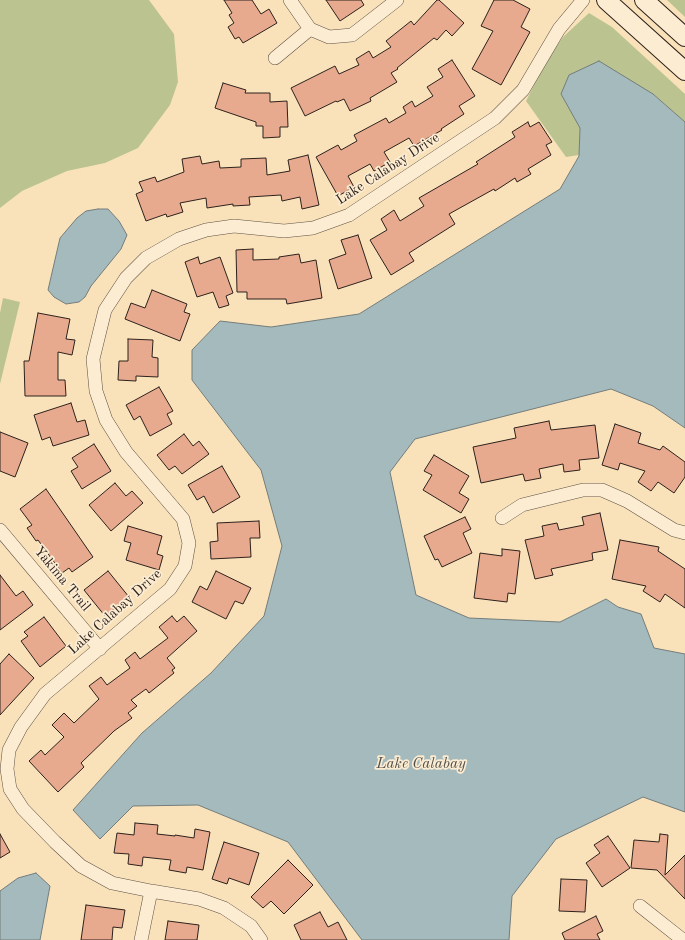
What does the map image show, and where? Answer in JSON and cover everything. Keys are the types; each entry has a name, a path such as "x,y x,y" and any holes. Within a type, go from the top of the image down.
{"street":[{"path":"290,0 310,29 329,37 352,35 397,0"},
{"name":"Lake Calabay Drive","path":"261,940 251,926 224,908 199,899 151,891 112,882 81,866 23,809 10,789 7,769 9,750 21,727 45,694 170,589 185,566 189,543 183,519 126,452 106,420 96,391 93,359 105,310 126,278 146,258 179,238 206,230 234,226 284,231 314,228 349,215 495,118 522,90 559,28 583,0"},
{"path":"606,0 685,72"},
{"path":"644,0 685,37"},
{"path":"275,58 310,29"},
{"path":"502,518 522,504 583,490 602,490 627,501 674,530 685,533"},
{"name":"Yakima Trail","path":"0,530 100,649"},
{"path":"141,940 151,891"},
{"path":"640,906 682,940"}],"green space":[{"path":"0,0 149,0 174,34 178,82 170,105 138,148 105,163 67,171 22,191 0,208"},
{"path":"667,0 685,0 685,17"},
{"path":"589,13 612,27 685,94 685,122 653,94 561,94 580,127 579,155 566,157 526,101 544,65 563,37"},
{"path":"3,298 20,302 0,384 0,313"}],"water":[{"name":"Lake Calabay","path":"599,61 653,94 685,122 685,428 653,406 611,389 415,439 390,472 416,595 469,618 560,622 606,599 618,607 641,614 654,648 685,654 685,812 643,797 556,839 512,896 509,940 362,940 288,842 198,805 133,806 100,839 73,810 142,733 211,673 264,616 282,546 261,470 192,380 192,350 220,321 271,327 359,314 560,189 579,156 580,128 561,94 569,75"},
{"path":"108,209 119,221 127,235 121,249 91,286 85,297 79,302 66,304 54,297 48,290 60,238 77,218 86,211"},
{"path":"36,873 50,886 40,940 0,940 0,891 18,878"}],"building":[{"path":"224,0 252,0 261,14 269,9 277,23 243,43 239,37 235,39 228,27 234,23 229,15 232,13"},
{"path":"326,0 361,0 364,5 340,21"},
{"path":"437,0 439,0 464,23 452,36 446,30 437,40 434,38 397,68 398,69 391,73 397,82 370,98 371,101 350,111 344,99 337,102 336,101 305,116 291,88 335,66 339,74 359,65 356,59 369,51 373,58 391,47 386,41 411,21 414,25"},
{"path":"494,0 513,0 530,9 521,27 530,32 501,85 472,69 493,31 481,26"},
{"path":"452,60 475,96 459,106 464,114 441,129 442,130 414,146 409,138 384,152 390,162 374,171 370,164 348,176 354,187 338,196 316,157 338,145 341,150 357,141 354,135 386,118 389,123 406,113 403,107 412,101 415,107 433,96 427,87 443,77 438,69"},
{"path":"223,83 246,90 245,93 270,93 270,102 287,101 288,127 280,127 280,137 263,138 263,126 256,126 256,122 215,108"},
{"path":"528,122 530,127 539,122 552,142 546,145 551,155 528,169 531,174 517,182 515,178 495,191 494,189 449,214 455,224 409,253 414,261 391,275 370,240 387,230 381,219 394,210 400,221 424,206 419,198 478,164 476,162 515,137 512,132"},
{"path":"308,155 319,205 302,209 300,197 282,201 281,195 249,197 250,205 233,206 233,204 207,208 206,198 180,203 183,212 167,217 166,214 146,221 136,194 143,191 139,182 155,177 157,182 184,172 182,159 200,156 202,164 219,161 220,168 241,167 241,159 266,158 267,175 290,171 288,160"},
{"path":"358,235 372,278 338,289 329,260 346,254 341,240"},
{"path":"253,249 253,260 279,259 279,257 299,254 301,263 316,260 322,298 287,304 286,299 247,299 247,292 237,292 236,250"},
{"path":"198,257 200,264 220,257 233,293 226,296 229,305 219,308 213,292 197,297 185,262"},
{"path":"152,290 187,304 184,312 190,314 180,341 125,319 131,303 145,308"},
{"path":"38,313 70,319 66,339 75,340 72,355 58,352 58,380 65,380 66,396 25,396 24,361 29,361"},
{"path":"128,339 153,340 152,357 158,358 158,377 136,376 136,381 118,380 119,361 128,361"},
{"path":"159,387 173,411 167,414 172,424 150,436 140,416 134,420 126,405"},
{"path":"71,403 77,422 85,420 89,435 53,446 50,437 42,440 34,415"},
{"path":"549,421 551,430 595,425 599,458 579,460 580,470 564,472 563,464 539,469 541,478 525,481 523,474 481,483 473,447 516,438 514,428"},
{"path":"615,424 641,433 638,443 660,450 663,446 685,462 685,477 674,493 658,482 651,491 638,482 645,471 620,463 618,470 602,465"},
{"path":"0,432 28,443 15,477 0,471"},
{"path":"184,434 193,446 199,441 209,454 182,474 175,466 169,470 157,455"},
{"path":"94,444 111,471 82,489 71,471 78,467 72,458"},
{"path":"434,455 469,476 459,493 469,499 461,513 423,490 432,475 424,471"},
{"path":"222,466 240,497 213,513 204,496 197,500 188,485"},
{"path":"115,483 126,496 132,491 143,503 111,531 89,505"},
{"path":"46,489 93,557 72,572 69,568 62,573 38,540 36,541 27,528 32,525 20,509"},
{"path":"600,513 608,550 592,553 593,560 551,569 553,575 535,579 525,540 544,536 542,526 557,523 559,530 584,525 582,517"},
{"path":"465,517 471,529 463,533 472,553 442,567 438,559 435,560 424,536"},
{"path":"259,521 260,538 250,538 251,557 211,559 210,542 218,541 217,523"},
{"path":"128,526 162,536 157,554 163,556 159,570 126,560 131,543 124,541"},
{"path":"620,540 659,547 658,551 685,569 685,608 665,594 660,602 643,591 646,586 612,579"},
{"path":"502,549 520,551 515,594 508,593 507,602 474,598 480,553 502,556"},
{"path":"108,571 129,597 105,616 84,590"},
{"path":"216,571 251,588 243,604 235,601 226,619 192,602 200,586 207,590"},
{"path":"0,575 16,596 23,591 33,605 0,630"},
{"path":"172,616 177,622 184,616 197,631 167,658 175,668 172,670 174,673 149,693 146,689 131,700 137,706 128,713 132,718 114,731 81,763 84,767 58,792 29,761 41,750 45,755 64,737 52,725 64,713 74,723 99,699 89,686 101,677 107,685 130,668 125,660 135,652 140,659 168,638 159,627"},
{"path":"44,617 66,646 40,667 21,641 28,636 24,632"},
{"path":"9,654 34,678 0,715 0,664"},
{"path":"135,823 158,825 157,834 194,838 195,829 210,832 203,870 187,867 186,873 169,870 171,860 143,857 142,866 128,864 129,854 114,853 117,833 134,835"},
{"path":"0,834 10,852 0,858"},
{"path":"660,834 668,835 665,875 685,855 685,899 657,870 631,868 634,840 659,842"},
{"path":"608,836 630,868 602,887 586,863 600,853 594,845"},
{"path":"224,842 259,853 249,885 229,878 227,884 212,879"},
{"path":"288,860 313,885 284,914 271,901 263,908 251,897"},
{"path":"561,879 587,880 585,912 559,911"},
{"path":"86,905 125,910 122,928 113,927 112,940 81,940"},
{"path":"320,912 328,927 338,922 347,940 301,940 294,925"},
{"path":"596,916 603,931 597,934 600,940 565,940 562,933"},
{"path":"168,921 199,925 197,940 165,940"}]}
